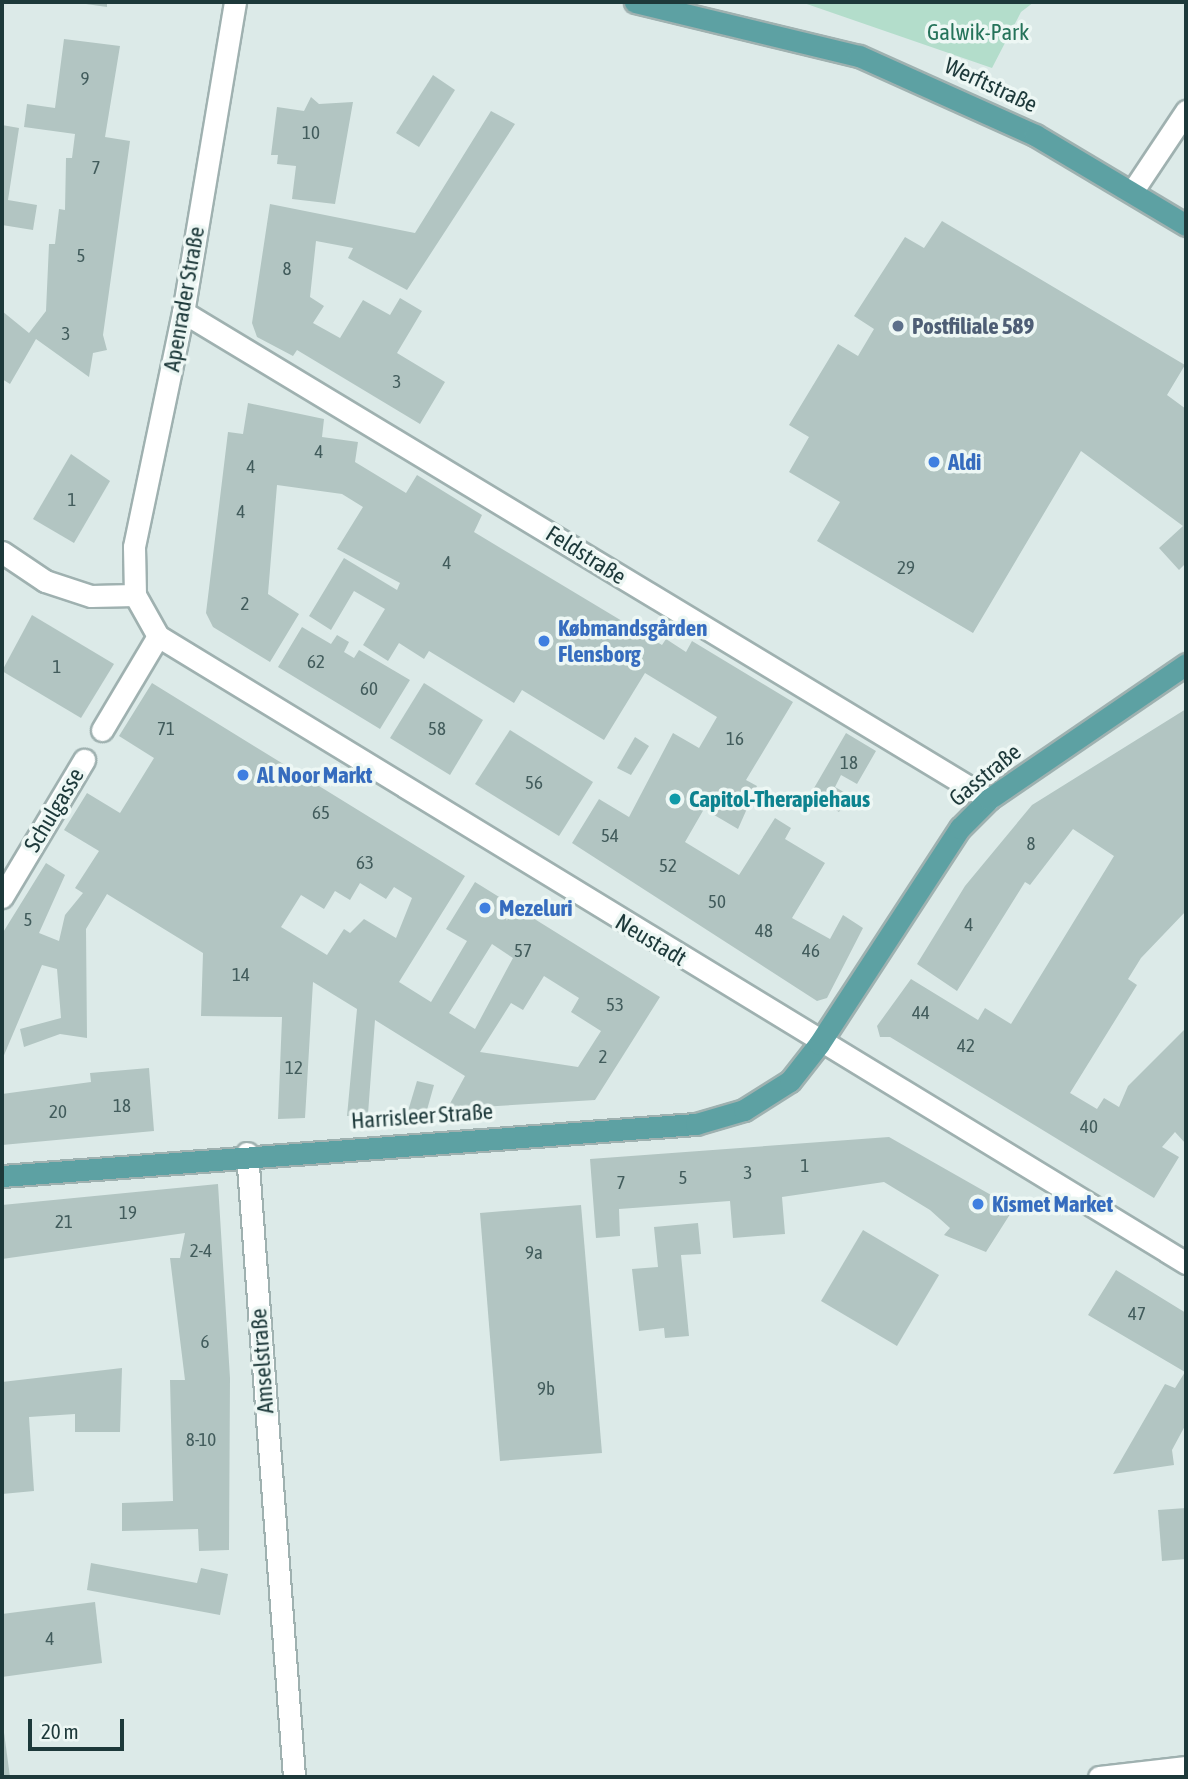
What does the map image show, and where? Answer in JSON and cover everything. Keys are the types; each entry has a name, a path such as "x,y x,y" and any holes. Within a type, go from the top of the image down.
{"main road":[{"name":"Werftstraße","path":"635,2 859,56 1035,135 1134,189 1186,225"},
{"name":"Gasstraße","path":"819,1045 960,828 989,799 1186,664"},
{"name":"Harrisleer Straße","path":"2,1176 247,1153 696,1124 744,1110 790,1081 819,1045"}],"street":[{"name":"Apenrader Straße","path":"135,595 134,547 183,312 235,2"},
{"path":"1134,189 1186,111"},
{"name":"Feldstraße","path":"183,312 989,799"},
{"path":"2,552 45,581 91,596 135,595"},
{"name":"Neustadt","path":"135,595 158,636 819,1045 1186,1263"},
{"path":"102,730 158,636"},
{"name":"Schulgasse","path":"2,897 84,760"},
{"name":"Amselstraße","path":"247,1153 294,1777"},
{"path":"1099,1777 1186,1768"}],"green space":[{"name":"Galwik-Park","path":"801,2 1034,2 1021,12 992,68"}],"building":[{"path":"72,2 107,2 107,7"},
{"path":"64,39 120,46 105,137 130,141 103,335 107,350 93,353 89,377 36,339 10,384 2,379 2,311 29,333 46,311 49,244 55,244 59,209 65,210 66,158 72,158 75,134 24,127 27,104 55,108"},
{"path":"433,75 455,90 419,147 396,133"},
{"path":"311,97 319,104 353,102 335,204 292,199 296,166 277,164 278,155 271,155 277,107 304,111"},
{"path":"491,111 515,124 407,290 348,258 353,248 316,241 310,297 324,306 313,323 340,338 363,300 390,315 400,298 422,311 397,353 445,382 420,424 297,350 293,356 257,337 252,323 270,204 415,233"},
{"path":"2,125 19,128 8,200 37,205 33,230 2,225"},
{"path":"942,221 1185,365 1167,395 1186,409 1186,563 1179,570 1159,548 1183,526 1081,451 973,633 817,541 840,502 789,472 809,437 789,425 838,344 858,356 874,329 854,316 905,237 924,248"},
{"path":"248,403 324,419 322,437 358,442 355,462 406,493 417,475 482,515 474,532 662,645 666,639 686,652 692,641 793,702 746,780 757,786 738,829 704,809 685,842 739,875 775,818 791,828 785,839 825,863 792,918 830,939 843,915 863,928 827,998 817,1001 572,843 599,799 629,817 673,733 699,748 717,717 645,673 604,740 522,690 514,703 429,651 424,659 399,643 388,661 363,645 385,609 354,591 331,630 309,616 344,558 397,590 400,583 337,549 363,507 342,494 277,485 268,594 299,614 270,662 213,627 206,613 228,432 243,434"},
{"path":"71,454 110,481 74,543 33,519"},
{"path":"32,615 114,664 81,718 2,671"},
{"path":"302,627 331,644 337,635 349,642 344,652 354,658 359,650 410,680 380,729 278,667"},
{"path":"152,683 465,876 399,982 431,1002 467,941 446,929 475,882 660,997 595,1100 447,1109 465,1076 375,1020 368,1114 347,1116 357,1009 313,982 305,1118 278,1119 282,1017 201,1016 203,953 107,894 86,929 87,1038 60,1034 24,1047 20,1029 61,1018 57,969 42,965 2,1060 2,934 46,863 65,875 39,933 59,941 65,915 83,893 75,888 99,851 64,830 87,793 120,813 154,758 119,736","holes":["360,883 386,899 394,887 412,898 396,938 364,919 350,933 344,929 327,955 281,927 301,895 324,909 335,891 350,900","492,944 513,958 475,1029 449,1013","544,976 579,998 571,1012 601,1031 578,1067 480,1052 511,1003 523,1010"]},
{"path":"424,683 483,720 450,775 390,738"},
{"path":"1186,709 1186,911 1141,958 1128,979 1137,985 1070,1093 1097,1109 1104,1098 1119,1107 1128,1086 1186,1028 1186,1144 1175,1132 1162,1147 1179,1157 1154,1198 890,1037 880,1037 877,1026 911,979 978,1020 985,1008 1011,1024 1114,856 1073,829 1030,885 1025,882 957,991 917,964 965,886 1032,805"},
{"path":"510,730 593,782 559,836 475,784"},
{"path":"846,733 876,751 857,784 841,775 835,787 849,795 839,812 810,795"},
{"path":"635,737 649,746 631,775 617,768"},
{"path":"149,1068 154,1131 2,1145 2,1094 91,1082 90,1073"},
{"path":"417,1081 434,1085 427,1110 408,1111"},
{"path":"889,1137 1014,1208 986,1252 944,1235 950,1228 930,1210 884,1182 782,1197 785,1234 733,1238 730,1201 619,1209 620,1236 596,1238 590,1159"},
{"path":"218,1184 230,1378 229,1550 199,1551 198,1529 122,1531 122,1503 173,1501 170,1380 185,1380 170,1258 180,1258 185,1233 2,1259 2,1205"},
{"path":"581,1205 602,1453 500,1461 480,1213"},
{"path":"698,1223 701,1254 681,1255 689,1336 665,1338 664,1328 639,1331 632,1269 658,1267 654,1227"},
{"path":"863,1230 939,1275 897,1346 821,1301"},
{"path":"1116,1270 1186,1313 1186,1424 1172,1450 1174,1465 1113,1474 1165,1384 1175,1388 1185,1372 1088,1315"},
{"path":"122,1368 120,1432 75,1432 75,1414 29,1417 34,1491 2,1494 2,1382"},
{"path":"1186,1508 1186,1559 1162,1561 1158,1510"},
{"path":"91,1563 197,1583 201,1568 228,1574 220,1615 87,1590"},
{"path":"95,1602 102,1663 2,1677 2,1614"},
{"path":"3,1725 10,1777 2,1777"}],"place":[{"name":"Postfiliale 589","path":"898,326"},
{"name":"Aldi","path":"934,462"},
{"name":"Købmandsgården Flensborg","path":"544,641"},
{"name":"Al Noor Markt","path":"243,775"},
{"name":"Capitol-Therapiehaus","path":"675,799"},
{"name":"Mezeluri","path":"485,908"},
{"name":"Kismet Market","path":"978,1204"}]}
